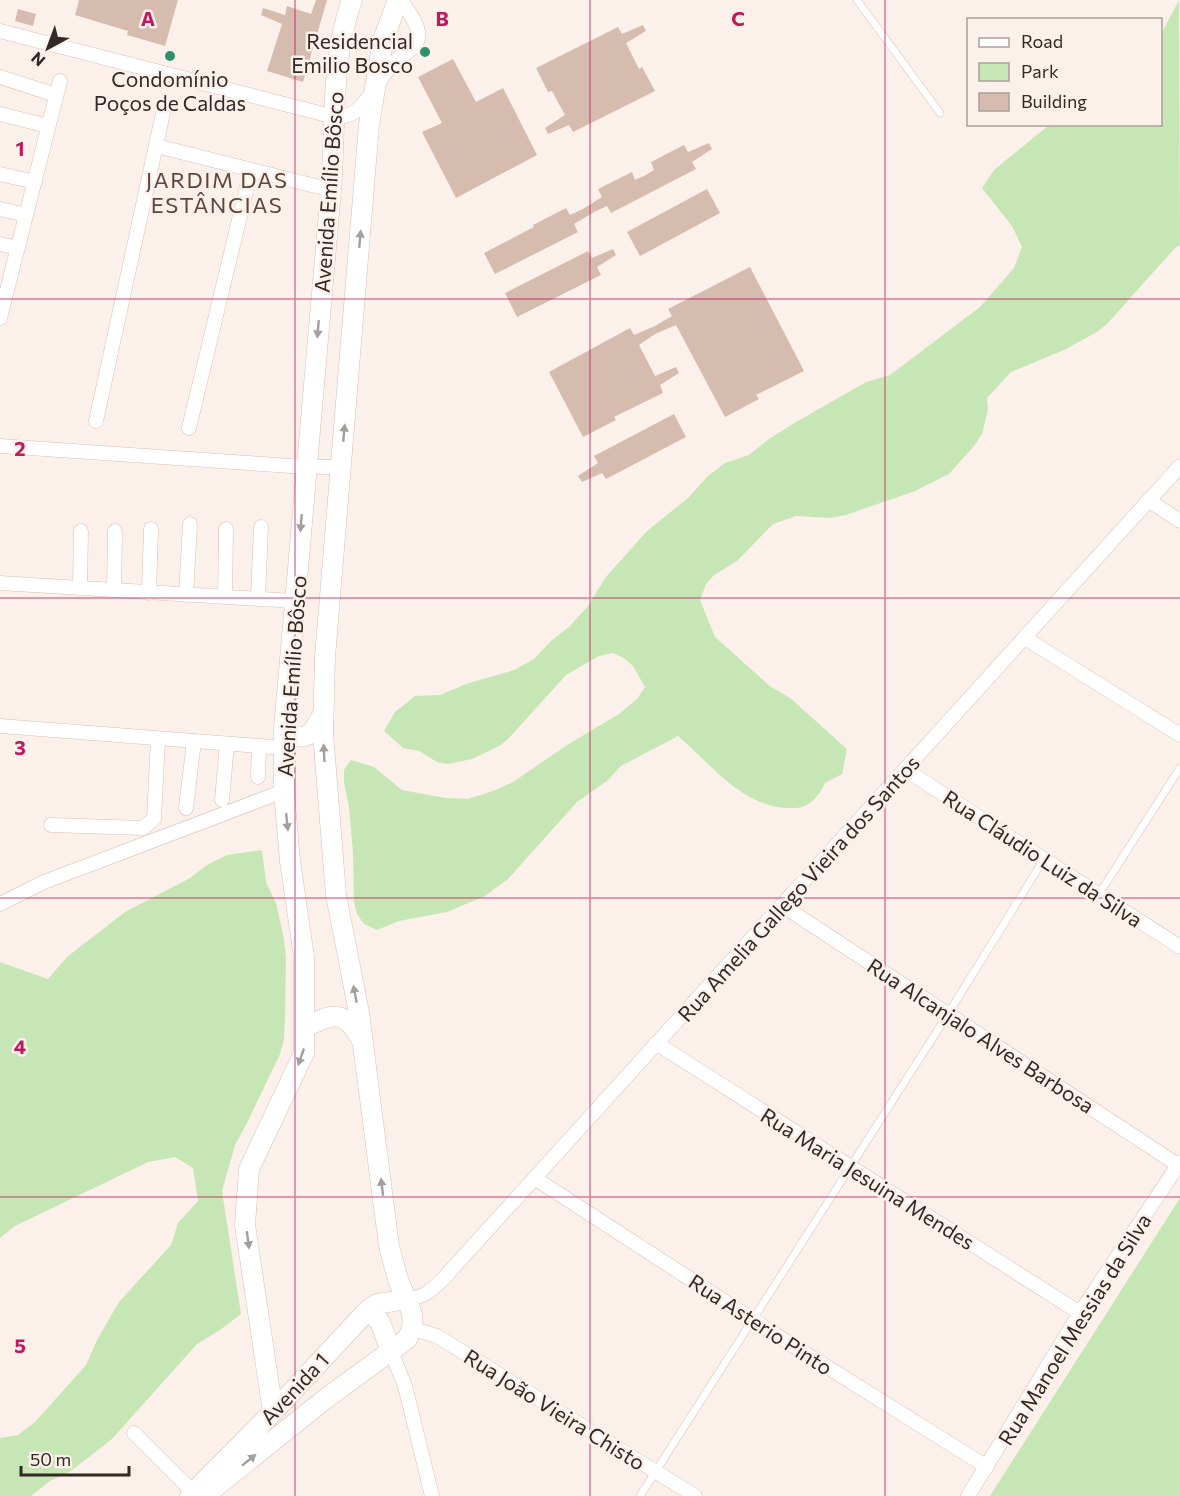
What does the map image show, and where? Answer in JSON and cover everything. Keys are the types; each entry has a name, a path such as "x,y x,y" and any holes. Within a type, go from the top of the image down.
{"main road":[{"name":"Avenida Emílio Bôsco","path":"273,1412 245,1225 249,1169 304,1053 304,957 290,861 284,791 284,739 294,601 331,190 335,83 341,39 352,0"},
{"name":"Avenida Emílio Bôsco","path":"399,0 383,40 366,164 325,657 323,714 327,790 338,903 362,1041 388,1246 399,1281 408,1299 413,1329"},
{"path":"284,739 307,737 317,726 323,714"},
{"path":"304,1028 327,1016 337,1015 352,1023 362,1041"},
{"name":"Avenida 1","path":"196,1495 368,1310 377,1304 408,1299"},
{"path":"368,1310 380,1322 391,1351"},
{"path":"196,1495 407,1339 413,1329"}],"street":[{"path":"0,31 334,117 344,117 365,102 392,66 414,47 417,41 419,34 416,26 399,0"},
{"path":"0,77 56,95"},
{"path":"0,316 5,279 18,248 60,81"},
{"path":"96,421 163,113"},
{"path":"0,114 48,126"},
{"path":"157,146 331,190"},
{"path":"189,428 251,170"},
{"path":"0,174 34,182"},
{"path":"0,209 26,215"},
{"path":"0,244 18,248"},
{"path":"0,446 341,468"},
{"name":"Rua Amelia Gallego Vieira dos Santos","path":"408,1299 419,1298 429,1293 536,1179 656,1043 783,906 1180,466"},
{"path":"1148,501 1180,521"},
{"path":"186,595 190,524"},
{"path":"258,599 261,527"},
{"path":"225,597 226,529"},
{"path":"149,593 151,530"},
{"path":"80,588 81,531"},
{"path":"114,590 115,531"},
{"path":"0,584 294,601"},
{"path":"1025,638 1180,735"},
{"path":"0,726 259,746 284,739"},
{"path":"51,825 143,828 154,819 158,739"},
{"path":"186,808 194,741"},
{"path":"222,800 227,744"},
{"path":"258,777 259,746"},
{"name":"Rua Cláudio Luiz da Silva","path":"906,770 1180,946"},
{"path":"0,904 44,882 284,791"},
{"name":"Rua Alcanjalo Alves Barbosa","path":"783,906 1179,1163"},
{"name":"Rua Maria Jesuina Mendes","path":"656,1043 1080,1313"},
{"name":"Rua Manoel Messias da Silva","path":"968,1496 1080,1313 1179,1163"},
{"name":"Rua Asterio Pinto","path":"536,1179 753,1320 987,1467"},
{"name":"Rua João Vieira Chisto","path":"413,1329 437,1336 695,1496"},
{"path":"391,1351 405,1386 432,1496"},
{"path":"134,1433 196,1495"}],"lane":[{"path":"857,0 940,113"},
{"path":"1099,894 1180,768"},
{"path":"640,1496 948,1014 1044,859"}],"green space":[{"path":"1179,0 1180,245 1097,332 1064,350 1011,372 987,398 988,410 982,434 949,474 915,491 846,515 829,518 796,516 773,524 737,561 714,575 706,584 700,600 715,637 771,687 790,698 847,749 842,774 825,783 817,797 809,804 795,808 777,807 760,802 730,784 678,736 621,766 607,781 577,802 508,879 485,896 447,912 399,921 377,930 364,924 357,914 354,902 353,853 349,807 344,783 344,770 351,760 374,767 402,790 445,798 468,799 513,782 567,745 619,714 637,699 645,687 633,666 624,658 613,653 599,656 566,675 510,737 501,745 472,759 448,764 437,762 419,751 403,748 384,731 395,712 415,696 440,695 466,684 514,670 534,659 589,605 605,578 647,531 688,498 708,476 725,463 749,455 796,422 866,382 890,375 980,307 1014,268 1022,247 1012,226 982,188 994,170 1048,126 1162,126 1162,32"},
{"path":"262,850 266,882 276,903 284,939 285,1018 284,1040 280,1054 235,1145 222,1191 241,1314 197,1344 112,1439 71,1471 50,1481 31,1496 0,1496 0,1438 18,1435 35,1422 86,1365 97,1340 119,1302 171,1245 178,1223 198,1201 193,1168 175,1157 148,1162 15,1226 0,1238 0,962 48,979 67,957 125,912 190,878 207,865 227,855"},
{"path":"1180,1198 1180,1496 990,1496"}],"building":[{"path":"79,0 178,0 165,46 127,35 128,31 75,15"},
{"path":"316,0 327,0 303,82 267,71 282,24 261,15 263,8 285,15 287,6 311,14"},
{"path":"18,9 36,14 33,26 15,21"},
{"path":"643,25 646,31 626,43 639,69 642,67 655,91 573,132 569,125 548,134 545,128 565,115 552,91 548,92 536,68 618,27 622,34"},
{"path":"453,59 476,102 503,88 537,155 456,198 422,132 442,123 418,77"},
{"path":"709,143 712,149 692,162 696,169 611,213 607,206 594,212 574,224 578,232 495,274 484,253 566,208 570,215 583,209 602,197 598,189 632,172 635,180 646,175 654,170 651,162 684,145 688,152"},
{"path":"707,189 720,213 640,256 627,232"},
{"path":"613,249 616,255 597,267 601,275 517,317 505,293 588,251 592,258"},
{"path":"750,267 804,371 756,395 759,399 725,417 676,325 655,334 639,345 655,376 676,367 679,373 660,385 663,393 614,417 616,420 583,437 549,372 630,328 634,335 655,326 672,316 668,309"},
{"path":"674,414 686,437 606,479 602,473 582,482 578,476 598,463 594,456"}],"place":[{"name":"Residencial Emilio Bosco","path":"425,52"},
{"name":"Condomínio Poços de Caldas","path":"170,56"}],"district":[{"name":"JARDIM DAS ESTÂNCIAS","path":"217,192"}]}
